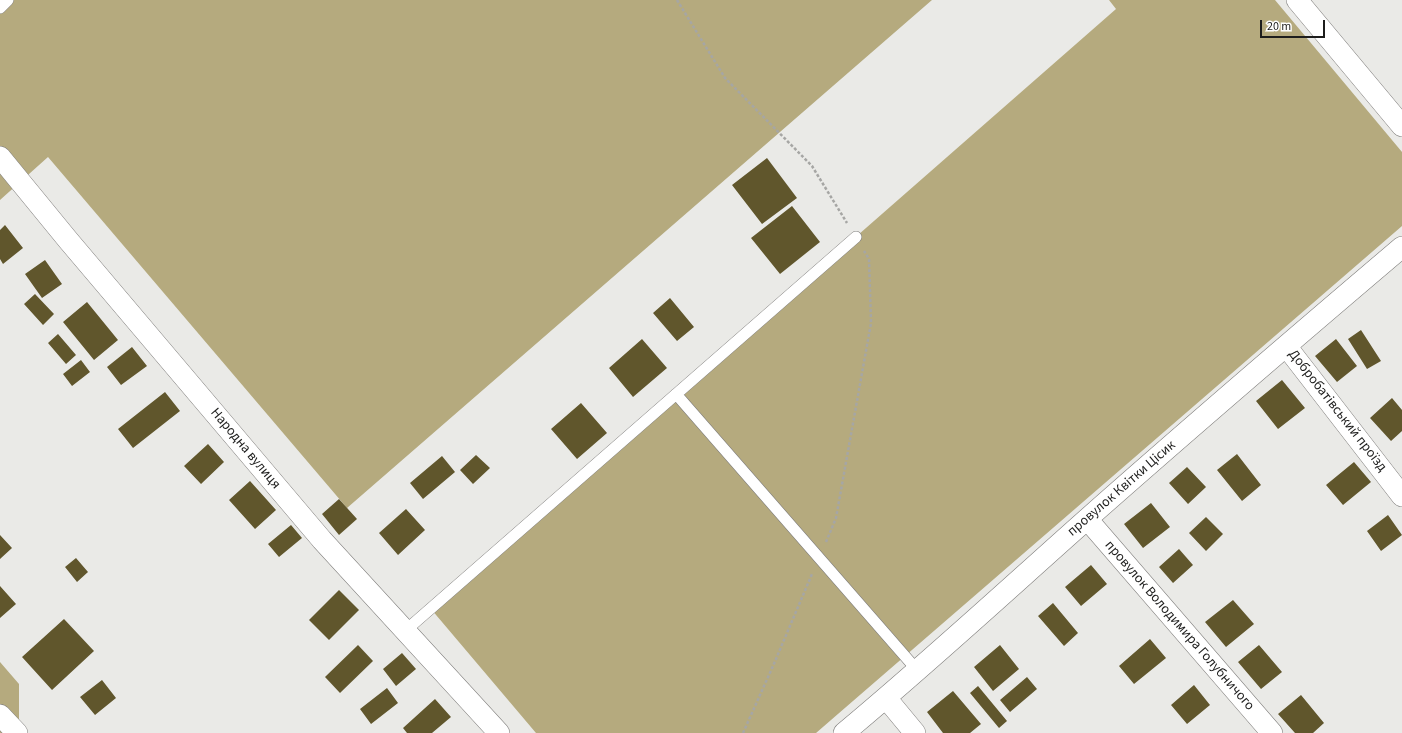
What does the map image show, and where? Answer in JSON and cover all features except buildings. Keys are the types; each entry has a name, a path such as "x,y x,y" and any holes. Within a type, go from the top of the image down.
{"street":[{"path":"1297,0 1402,126"},
{"name":"Народна вулиця","path":"0,157 68,240 322,540 499,733"},
{"name":"провулок Квітки Цісик","path":"844,733 886,698 1087,519 1402,247"},
{"name":"Добробатівський проїзд","path":"1286,346 1402,496"},
{"name":"провулок Володимира Голубничого","path":"1087,519 1272,733"},
{"path":"886,698 915,733"},
{"path":"0,715 17,733"}],"lane":[{"path":"0,8 8,0"},
{"path":"405,631 856,237"},
{"path":"676,394 917,670"}],"path":[{"path":"677,0 725,78 812,166 869,259 871,323 836,518 743,733"}],"shaded area":[{"path":"0,0 932,0 347,508 48,157 0,200"},
{"path":"1109,0 1275,0 1402,152 1402,226 816,733 536,733 431,609 1116,9"},
{"path":"0,662 19,684 19,729 28,733 0,733"}]}
